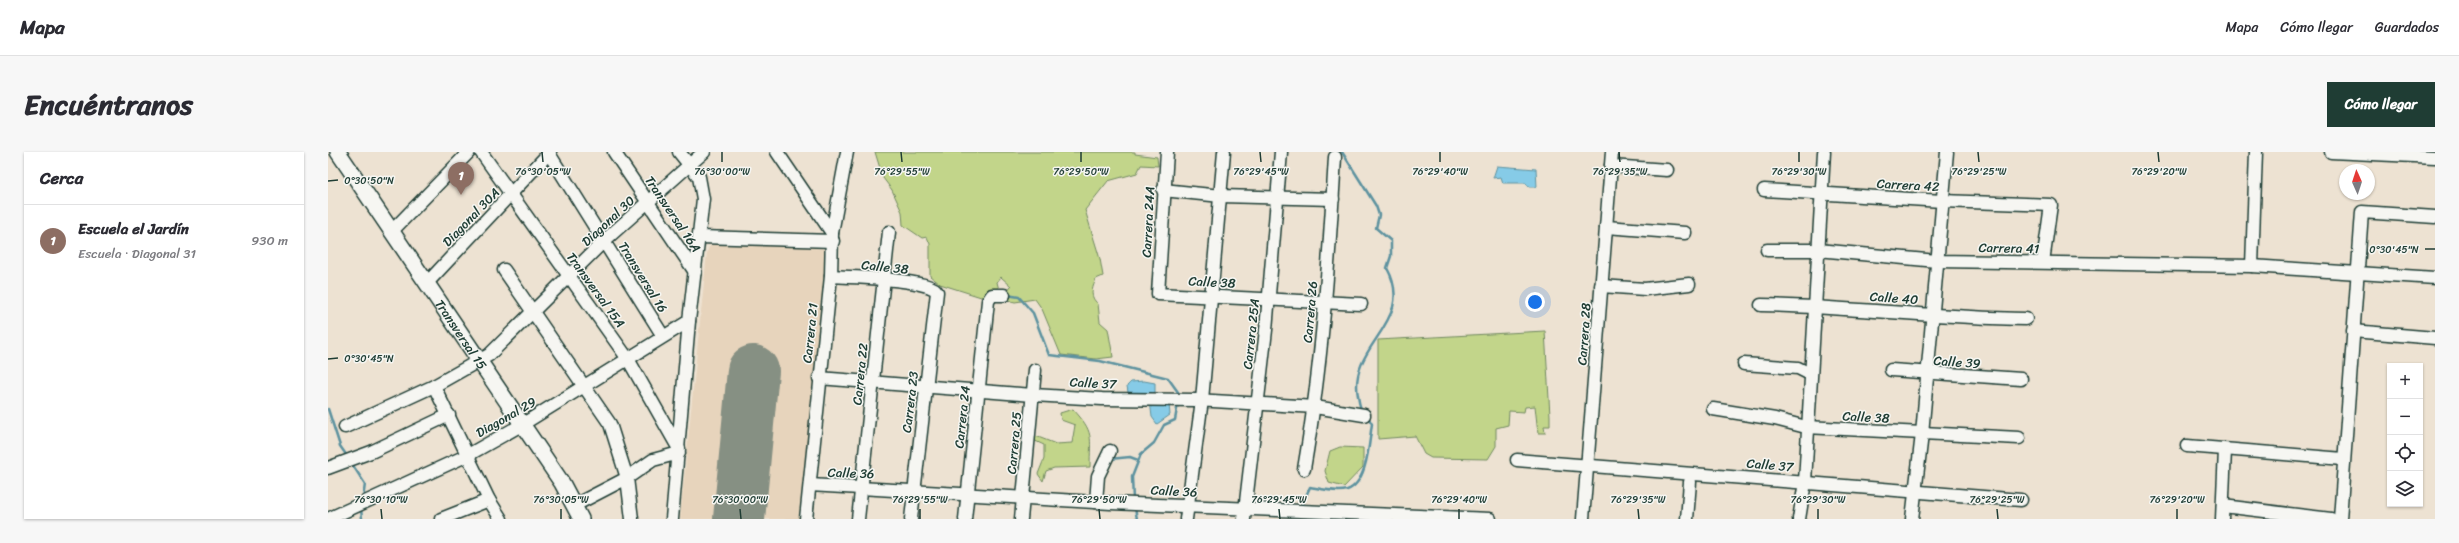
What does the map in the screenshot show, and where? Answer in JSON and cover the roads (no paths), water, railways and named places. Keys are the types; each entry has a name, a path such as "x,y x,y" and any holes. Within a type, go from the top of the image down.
{"main road":[{"name":"Transversal 15","path":"338,152 523,424 578,512"}],"street":[{"path":"391,232 469,152"},
{"name":"Transversal 15A","path":"481,152 628,359 679,451"},
{"name":"Transversal 16A","path":"614,152 695,272"},
{"path":"672,519 689,321 700,236 703,199 699,177 679,152"},
{"name":"Diagonal 30","path":"345,427 434,386 480,361 534,313 604,241 688,164 704,152"},
{"path":"777,152 832,237"},
{"name":"Carrera 21","path":"806,519 831,276 832,237 848,152"},
{"name":"Carrera 24A","path":"1158,294 1163,190 1167,152"},
{"path":"1186,519 1211,296 1224,152"},
{"name":"Carrera 25A","path":"1245,514 1269,299 1276,198 1281,152"},
{"name":"Carrera 28","path":"1583,519 1612,152"},
{"path":"1799,519 1805,482 1806,427 1824,152"},
{"path":"1912,519 1928,374 1947,152"},
{"path":"2252,266 2256,152"},
{"path":"2331,152 2435,157"},
{"name":"Diagonal 30A","path":"427,283 549,153"},
{"name":"Transversal 16","path":"549,153 663,336"},
{"name":"Carrera 26","path":"1304,469 1315,407 1326,301 1335,156"},
{"path":"1611,166 1667,170"},
{"path":"1163,190 1221,196 1333,199"},
{"name":"Carrera 42","path":"1764,190 1942,201 2051,205 2043,262"},
{"path":"2340,519 2343,459 2362,212 2435,217"},
{"path":"1606,227 1685,233"},
{"name":"Carrera 22","path":"858,519 888,232"},
{"path":"700,236 832,237"},
{"name":"Carrera 41","path":"1767,250 1818,250 1937,260 2252,266 2435,278"},
{"path":"504,270 610,424 627,478 632,519"},
{"name":"Calle 38","path":"831,276 884,280 936,289"},
{"path":"1601,286 1646,289 1689,284"},
{"name":"Carrera 23","path":"910,519 937,292 936,289"},
{"name":"Carrera 24","path":"965,519 988,301 992,295 1004,294"},
{"name":"Calle 38","path":"1158,294 1326,301 1361,304"},
{"name":"Calle 40","path":"1761,305 1814,306 1980,318 2026,319"},
{"name":"Diagonal 29","path":"328,519 468,455 523,424 689,321"},
{"path":"2353,331 2435,338"},
{"path":"1744,364 1798,368 1810,374"},
{"name":"Carrera 25","path":"1021,519 1035,370"},
{"name":"Calle 39","path":"1891,370 1928,374 2021,379"},
{"name":"Calle 37","path":"820,378 1033,395 1199,400 1315,407 1364,415"},
{"path":"434,386 489,500 501,519"},
{"name":"Calle 38","path":"1713,409 1775,419 1806,427 2018,438"},
{"path":"328,468 371,452 448,415"},
{"path":"2187,446 2343,459"},
{"path":"2222,519 2225,450"},
{"path":"578,512 653,460 679,451"},
{"path":"1096,502 1098,476 1110,451"},
{"name":"Calle 37","path":"1517,460 2021,500"},
{"path":"1687,519 1690,482"},
{"name":"Calle 36","path":"810,485 968,493 1111,503 1187,506 1245,514 1270,509 1490,519"},
{"path":"441,519 489,500"},
{"path":"2223,506 2331,519"}],"water":[{"path":"1497,166 1536,169 1537,187 1529,187 1526,183 1503,183 1501,177 1493,178"},
{"path":"1144,381 1155,383 1155,393 1129,398 1127,386 1131,382"},
{"path":"1150,401 1169,404 1170,415 1157,424 1152,417"}],"waterway":[{"path":"1342,152 1376,206 1379,215 1376,228 1391,241 1391,256 1387,268 1394,287 1394,304 1388,319 1363,362 1358,378 1358,396 1362,410"},
{"path":"1007,295 1019,297 1033,313 1049,355 1100,361 1168,378 1178,392 1178,396"},
{"path":"1133,500 1132,477 1141,454 1154,443 1164,425 1175,420 1178,403"},
{"path":"328,409 340,446 347,456"},
{"path":"1301,507 1310,487 1343,491 1354,486 1363,471 1366,461 1372,424 1368,417"},
{"path":"1110,459 1130,457 1138,460"},
{"path":"352,464 365,484 363,499"},
{"path":"361,508 362,519"},
{"path":"1135,508 1137,519"}],"place":[{"name":"Escuela el Jardín","path":"461,195"}]}
